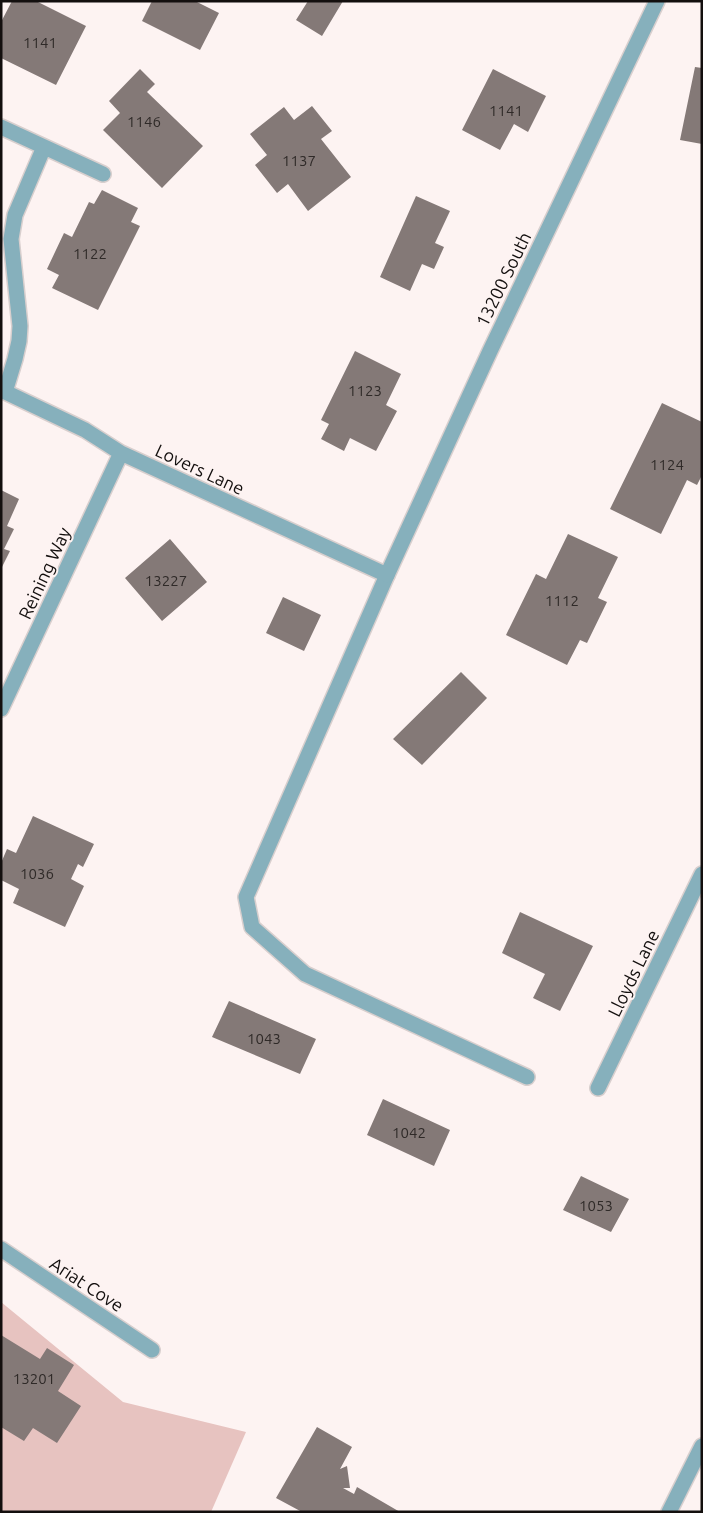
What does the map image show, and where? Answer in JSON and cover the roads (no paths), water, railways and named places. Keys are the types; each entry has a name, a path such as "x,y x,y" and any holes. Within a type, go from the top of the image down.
{"street":[{"name":"13200 South","path":"527,1077 305,974 252,927 246,897 387,575 490,351 657,1"},
{"path":"1,127 103,174"},
{"path":"3,391 15,359 20,326 11,239 12,231 15,215 44,147"},
{"name":"Lovers Lane","path":"3,391 85,430 121,453 387,575"},
{"name":"Reining Way","path":"1,709 121,453"},
{"name":"Lloyds Lane","path":"598,1088 702,874"},
{"name":"Ariat Cove","path":"1,1250 152,1350"},
{"path":"670,1512 702,1446"}]}
